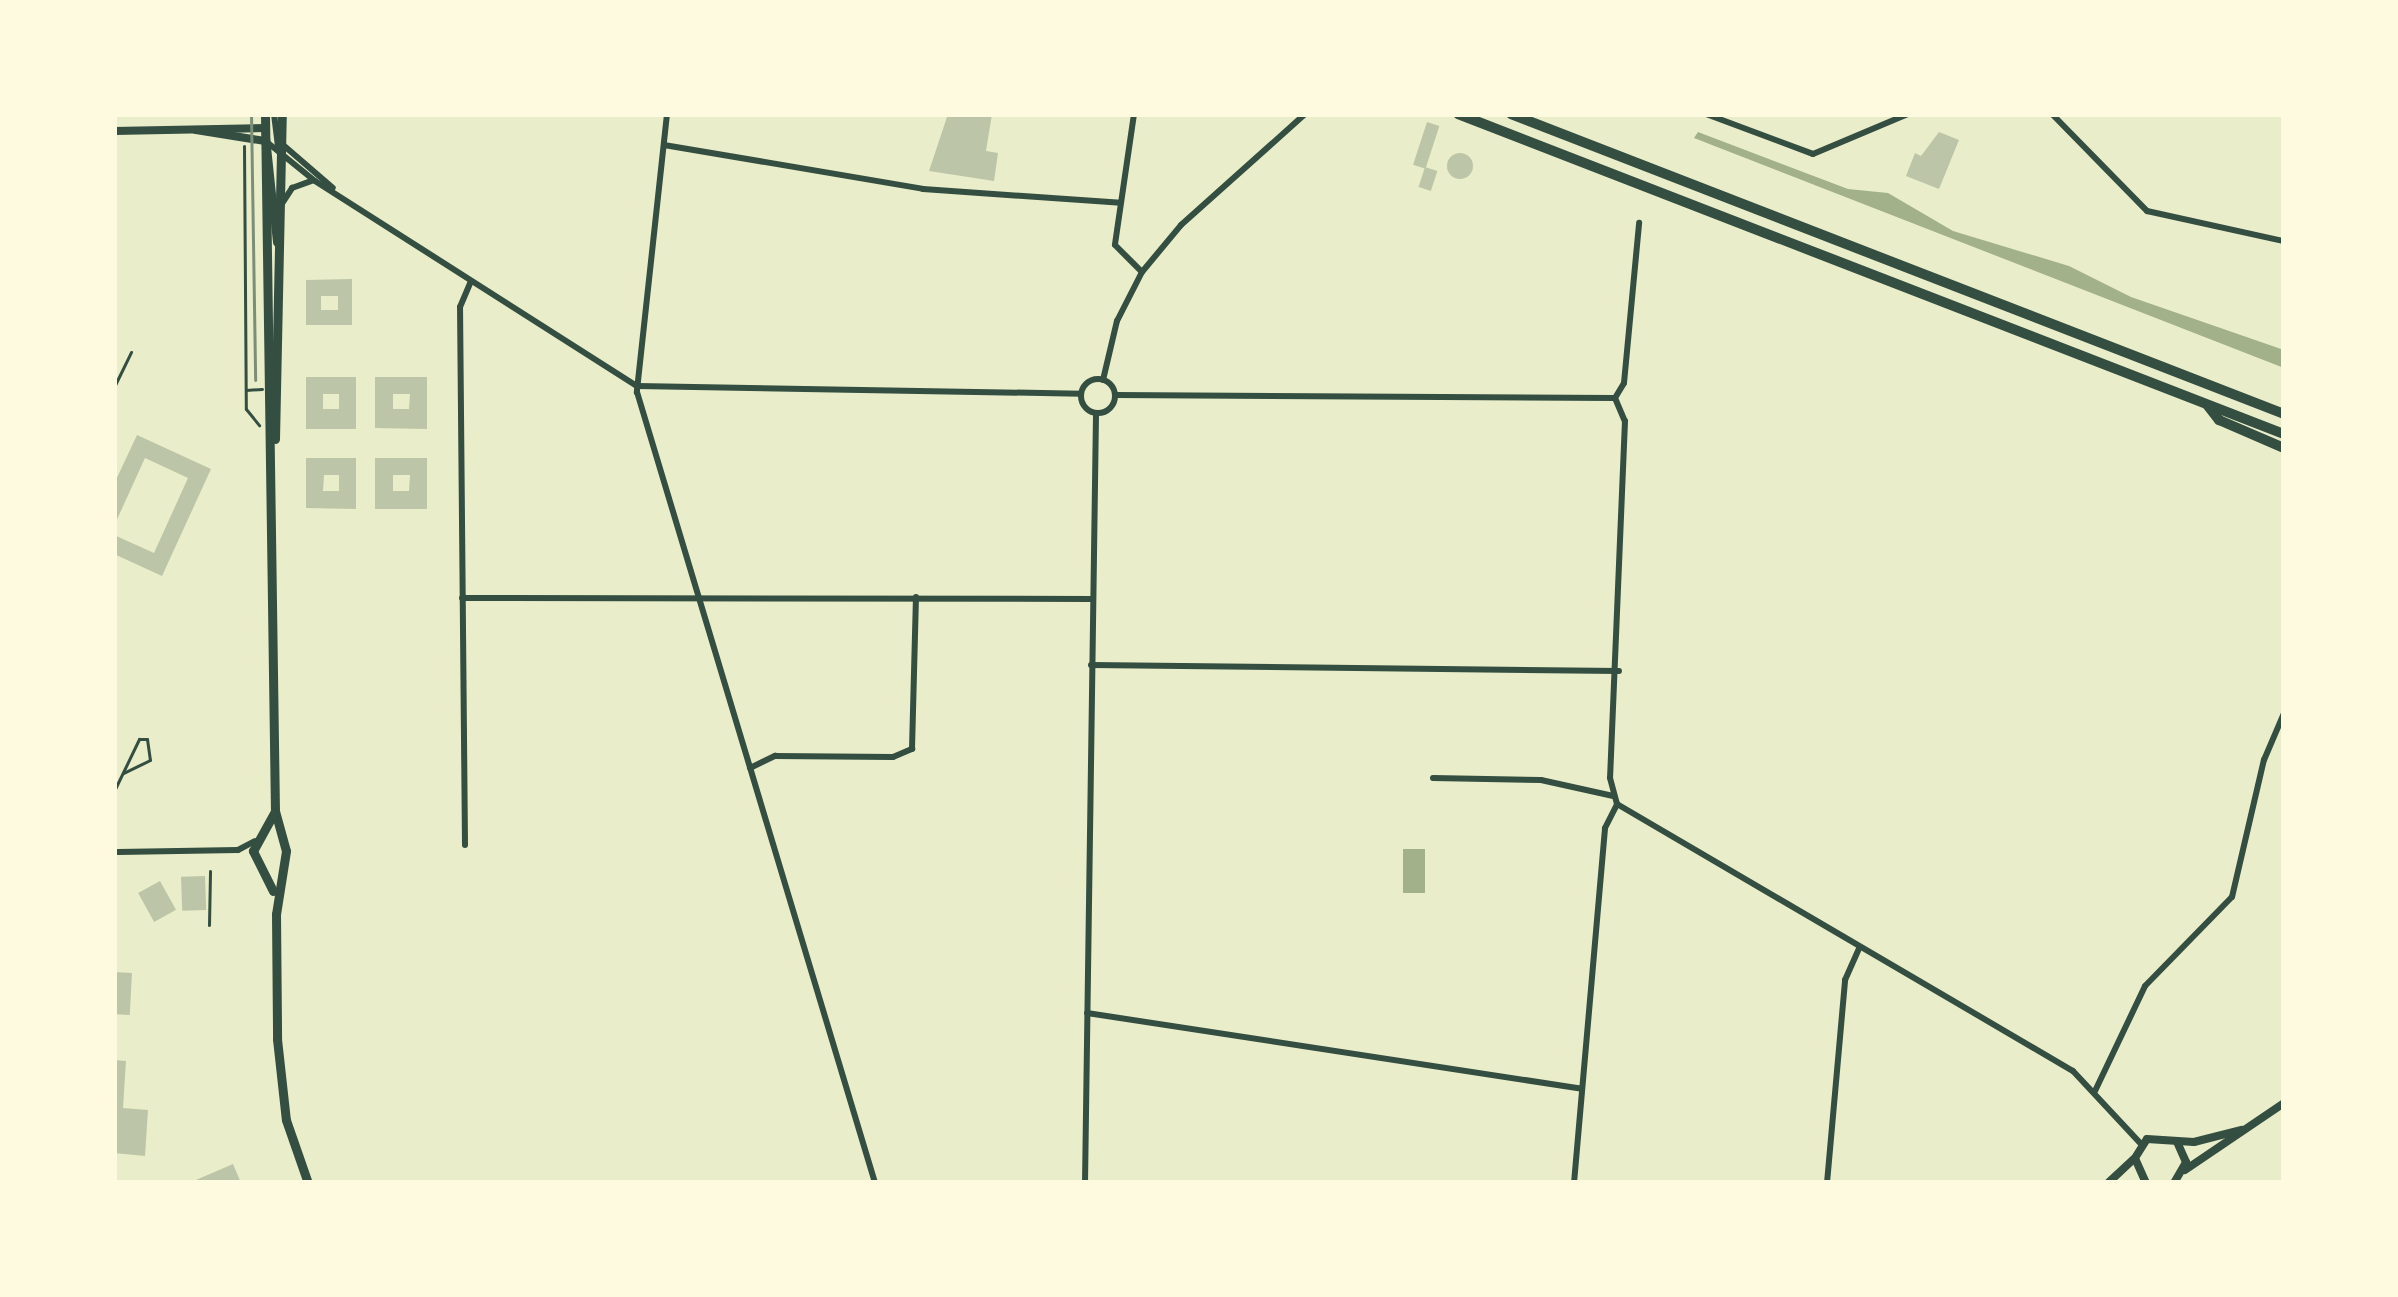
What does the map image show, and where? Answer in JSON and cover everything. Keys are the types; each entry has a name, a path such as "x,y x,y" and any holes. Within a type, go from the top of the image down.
{"highway":[{"path":"1458,114 2284,434"},
{"path":"1511,114 2284,414"},
{"path":"2206,404 2219,420 2284,448"}],"main road":[{"path":"276,117 272,142 273,445 275,811 283,860 276,914 281,1088 308,1183"},
{"path":"276,117 272,142 280,255"},
{"path":"114,131 184,128 272,142 283,157 273,445"},
{"path":"275,811 259,838 259,862 276,914"},
{"path":"259,838 281,838"},
{"path":"259,862 283,860"},
{"path":"2181,1178 2284,1103"},
{"path":"2108,1183 2135,1158 2141,1144 2162,1136 2176,1141 2241,1130"},
{"path":"2176,1141 2181,1178"},
{"path":"2135,1158 2141,1183"}],"street":[{"path":"667,114 637,386 875,1183"},
{"path":"1134,114 1115,245 1142,272"},
{"path":"272,142 336,191 637,386 1081,394 1103,380 1117,321 1142,272 1180,225 1305,114"},
{"path":"1706,114 1813,154 1908,114"},
{"path":"2052,114 2147,211 2284,241"},
{"path":"664,145 923,189 1121,203"},
{"path":"283,157 315,182 336,191"},
{"path":"284,202 297,183 315,182"},
{"path":"1574,1183 1605,828 1615,800 1625,421 1616,398 1624,383 1639,223"},
{"path":"465,844 460,308 471,281"},
{"path":"1103,380 1115,395"},
{"path":"1081,394 1096,413 1085,1183"},
{"path":"1115,395 1616,398"},
{"path":"1096,413 1109,409 1115,395"},
{"path":"750,768 775,756 893,757 912,748 916,597"},
{"path":"462,598 1092,599"},
{"path":"1091,665 1619,671"},
{"path":"2095,1091 2145,986 2232,897 2264,760 2284,712"},
{"path":"1433,778 1540,780 1615,800 2073,1071 2141,1144"},
{"path":"118,852 238,850 259,838"},
{"path":"114,841 118,852 114,862"},
{"path":"238,850 259,862"},
{"path":"1827,1183 1845,980 1859,948"},
{"path":"1087,1013 1580,1088"}],"lane":[{"path":"114,387 130,352"},
{"path":"114,791 139,739 148,739 150,760 123,773"},
{"path":"209,925 210,871"}],"path":[{"path":"244,150 248,416 273,445"}],"shaded area":[{"path":"1698,132 1848,189 1888,193 1953,231 2069,266 2131,297 2284,350 2284,368 1694,138"},
{"path":"1403,849 1425,849 1425,893 1403,893"}],"building":[{"path":"948,114 992,114 986,151 998,153 994,181 929,171"},
{"path":"1427,122 1439,126 1425,169 1413,165"},
{"path":"1939,132 1959,140 1939,189 1906,176 1915,153 1921,156"},
{"path":"1460,153 1473,166 1460,179 1447,166"},
{"path":"1425,167 1437,171 1431,191 1419,187"},
{"path":"352,279 352,325 306,325 306,280","holes":["321,296 338,296 338,310 321,310"]},
{"path":"306,377 356,377 356,429 306,429","holes":["323,394 339,394 339,409 323,409"]},
{"path":"375,377 427,377 427,429 375,428","holes":["393,394 410,394 409,409 393,409"]},
{"path":"137,435 211,469 162,576 114,554 114,535 154,553 188,478 145,458 114,526 114,484"},
{"path":"306,458 356,458 356,509 306,508","holes":["324,475 339,475 339,491 323,491"]},
{"path":"375,458 427,458 427,509 375,509","holes":["393,475 410,475 409,491 393,491"]},
{"path":"205,876 206,910 182,911 181,877"},
{"path":"160,881 176,910 154,922 138,893"},
{"path":"114,972 132,973 130,1015 114,1014"},
{"path":"114,1060 126,1061 123,1108 148,1110 145,1156 114,1153"},
{"path":"233,1164 241,1183 189,1183"}],"tram line":[{"path":"251,114 255,380"}]}
